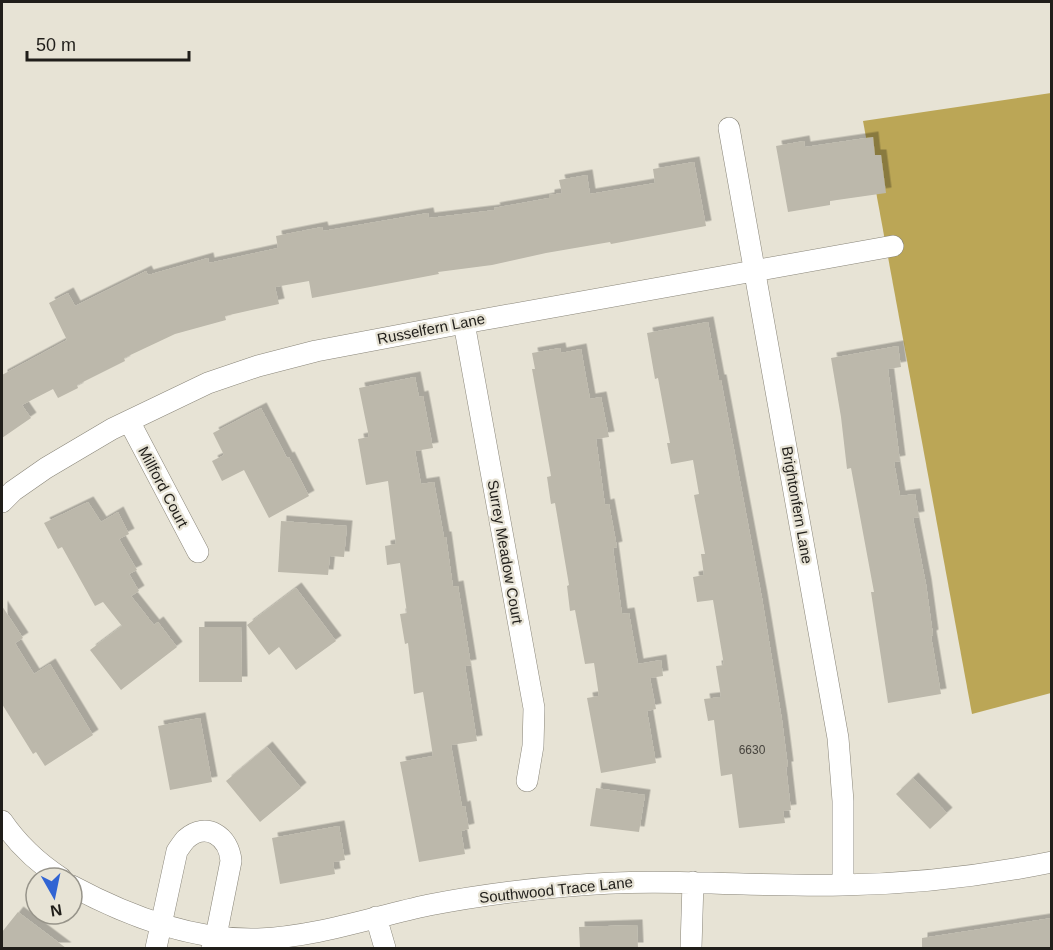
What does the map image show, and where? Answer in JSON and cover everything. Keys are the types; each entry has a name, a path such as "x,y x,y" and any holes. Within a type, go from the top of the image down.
{"street":[{"name":"Brightonfern Lane","path":"729,128 838,738 843,801 843,885"},
{"name":"Russelfern Lane","path":"2,502 13,490 60,459 129,421 208,382 258,366 316,351 464,323 893,246"},
{"name":"Surrey Meadow Court","path":"464,323 534,708 533,746 527,781"},
{"name":"Millford Court","path":"129,421 198,552"},
{"path":"2,821 25,848 45,866"},
{"path":"156,948 177,851 185,840 197,832 210,832 221,836 230,849 231,861 214,942"},
{"name":"Southwood Trace Lane","path":"84,892 162,925 214,942 313,932 491,894 569,886 635,882 843,885 963,877 1052,862"},
{"path":"691,948 693,882"},
{"path":"376,917 385,948"}],"shaded area":[{"path":"1051,93 1051,693 972,714 863,121"}],"building":[{"path":"873,137 875,155 881,155 886,193 830,201 830,205 788,212 776,146 804,141 805,147"},
{"path":"694,162 706,226 611,244 610,242 546,253 492,265 438,272 439,274 312,298 309,281 275,287 279,304 225,316 226,320 175,334 124,358 125,361 77,385 78,388 58,398 53,389 22,405 31,418 2,438 2,375 67,340 49,303 68,293 75,306 146,271 148,275 208,258 209,263 278,248 276,236 322,227 323,231 428,213 429,218 495,210 494,208 549,198 549,195 562,193 559,180 587,175 590,194 655,183 653,169"},
{"path":"708,322 762,598 782,720 791,810 783,811 785,823 739,828 732,774 721,776 714,720 708,721 704,699 721,697 716,666 724,665 713,600 697,602 693,577 704,575 701,554 705,554 694,495 699,494 693,460 671,464 667,443 670,443 647,333"},
{"path":"898,346 901,367 888,369 900,461 894,462 900,496 915,494 919,517 913,518 926,584 933,635 931,636 941,694 888,703 871,592 874,592 851,468 847,469 831,358"},
{"path":"560,348 561,353 581,349 590,399 601,397 609,437 596,439 605,505 609,504 617,547 613,548 622,614 629,613 638,664 661,660 663,676 650,678 656,709 647,711 656,763 601,773 587,698 599,696 594,663 585,664 575,610 570,611 567,586 569,585 555,503 551,504 547,477 551,476 532,369 535,369 532,353"},
{"path":"415,377 419,397 423,396 433,448 415,451 421,484 434,482 444,537 446,537 453,587 458,586 471,665 465,666 477,741 451,745 462,807 465,806 469,829 461,831 465,854 419,862 400,762 433,756 423,692 414,694 408,643 405,644 400,614 407,613 400,563 387,565 385,546 396,544 388,481 366,485 358,439 369,437 359,388"},
{"path":"261,408 309,496 269,518 244,470 222,481 212,461 224,455 213,433"},
{"path":"88,502 101,522 118,512 129,534 119,539 137,570 129,574 139,591 131,596 154,625 158,622 177,647 121,690 90,650 122,626 103,602 95,606 62,547 58,549 44,523"},
{"path":"281,521 347,526 344,557 330,556 328,575 278,572"},
{"path":"296,588 336,641 296,670 279,647 269,655 247,625"},
{"path":"2,606 23,638 15,643 34,674 50,664 93,735 45,766 36,752 33,754 2,704"},
{"path":"199,627 241,627 242,682 199,682"},
{"path":"200,718 212,782 170,790 158,726"},
{"path":"267,747 301,788 260,822 226,781"},
{"path":"913,778 947,813 930,829 896,794"},
{"path":"596,788 645,795 639,832 590,826"},
{"path":"339,826 345,860 333,862 335,874 280,884 272,838"},
{"path":"18,912 24,916 24,926 37,926 66,948 2,948 2,932"},
{"path":"1052,918 1052,948 922,948 922,938"},
{"path":"637,925 638,948 580,948 579,927"}]}
